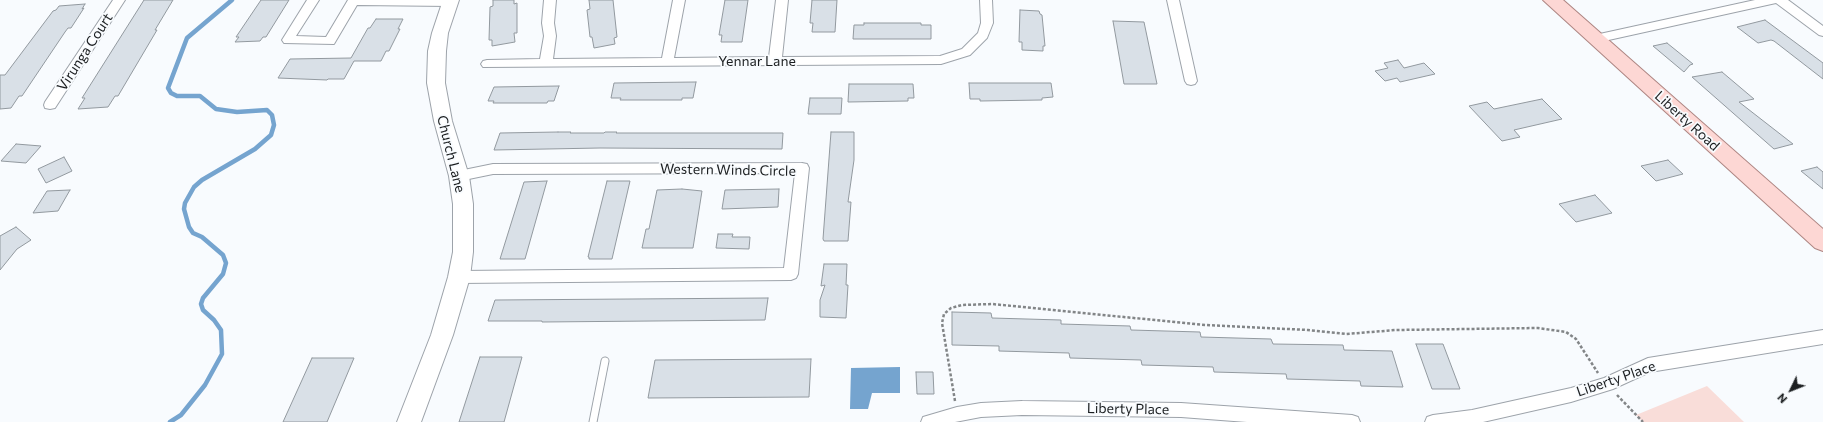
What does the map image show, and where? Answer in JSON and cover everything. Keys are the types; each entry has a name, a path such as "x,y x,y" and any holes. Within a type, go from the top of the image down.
{"main road":[{"name":"Liberty Road","path":"1552,0 1823,242"}],"street":[{"name":"Virunga Court","path":"50,105 119,0"},
{"path":"313,0 288,40 330,41 354,0 450,1"},
{"path":"546,63 550,36 548,23 550,0"},
{"path":"668,62 679,0"},
{"path":"775,61 782,0"},
{"name":"Yennar Lane","path":"487,64 924,61 956,57 966,52 983,35 987,23 986,0"},
{"path":"1173,0 1190,81"},
{"path":"1595,39 1772,0"},
{"path":"1780,0 1823,32"},
{"name":"Church Lane","path":"409,422 442,335 459,278 463,252 463,204 458,176 443,121 436,83 437,51 440,33 450,1"},
{"name":"Western Winds Circle","path":"458,176 493,169 802,168 791,274 551,275 459,278"},
{"name":"Liberty Place","path":"1433,422 1472,416 1571,395 1607,384 1648,365 1823,337"},
{"name":"Liberty Place","path":"929,422 957,414 1022,408 1181,410 1352,422"}],"lane":[{"path":"593,422 605,361"}],"path":[{"path":"957,414 942,323 944,314 951,308 962,305 992,304 1205,325 1308,330 1346,334 1396,330 1538,328 1555,330 1566,332 1576,338 1588,359 1607,384 1643,422"}],"shaded area":[{"path":"1707,386 1744,422 1643,422 1636,415"}],"water":[{"path":"900,367 900,393 872,393 868,409 850,409 851,368"}],"building":[{"path":"144,0 173,0 118,96 115,96 108,107 78,109 85,98 82,98"},
{"path":"261,0 289,0 266,37 263,37 260,41 235,42 239,37 236,37"},
{"path":"493,0 514,0 514,4 517,3 517,33 514,33 515,42 492,46 492,40 489,40 490,7 493,6"},
{"path":"589,0 613,0 617,37 614,38 615,44 594,48 592,37 590,37 587,10 590,9"},
{"path":"725,0 748,0 742,42 721,42 722,35 719,35"},
{"path":"812,0 837,0 835,32 812,32 813,23 810,23"},
{"path":"85,4 71,28 68,28 65,32 22,96 19,96 11,108 0,109 0,75 5,75 53,11 59,6"},
{"path":"1020,10 1039,11 1042,15 1045,46 1043,46 1043,51 1022,50 1022,42 1019,42"},
{"path":"376,19 403,19 398,29 400,29 389,51 386,51 381,61 354,61 344,79 327,80 278,78 290,59 351,58 368,28 370,28"},
{"path":"1765,20 1823,63 1823,79 1774,41 1771,40 1758,43 1737,27"},
{"path":"1113,21 1144,22 1157,84 1124,84"},
{"path":"864,23 921,23 921,25 931,25 931,39 853,39 854,25 864,25"},
{"path":"1667,43 1693,64 1690,65 1684,72 1653,46"},
{"path":"1398,60 1404,68 1424,63 1435,74 1400,82 1397,78 1385,81 1375,71 1388,68 1384,63"},
{"path":"1722,72 1754,99 1739,102 1793,144 1774,149 1692,77"},
{"path":"696,82 693,98 682,98 682,100 620,100 621,98 611,98 614,83"},
{"path":"969,83 1051,83 1053,97 1042,98 1042,100 980,101 980,99 970,99"},
{"path":"849,84 913,84 914,98 908,98 908,101 848,102"},
{"path":"559,86 554,101 548,101 547,103 493,103 494,101 488,101 494,87"},
{"path":"810,98 842,98 841,114 808,114"},
{"path":"1542,99 1562,119 1514,130 1520,137 1502,141 1469,106 1487,102 1494,109"},
{"path":"571,132 570,133 783,133 782,149 600,148 494,150 500,133"},
{"path":"831,132 854,132 854,160 848,202 851,202 848,241 824,241 823,239"},
{"path":"16,144 41,146 26,163 1,161"},
{"path":"64,157 72,171 46,183 38,169"},
{"path":"1668,160 1683,174 1656,181 1641,166"},
{"path":"1817,167 1823,172 1823,189 1801,171"},
{"path":"547,181 525,259 500,259 524,182"},
{"path":"607,181 630,181 612,259 589,259 588,257"},
{"path":"682,189 702,191 693,248 642,248 646,229 649,229 657,190"},
{"path":"779,189 778,207 722,209 725,190"},
{"path":"70,190 58,211 33,213 47,191"},
{"path":"1595,195 1612,213 1576,222 1559,204"},
{"path":"16,227 31,240 17,249 0,270 0,236"},
{"path":"718,234 733,234 732,237 750,237 749,249 716,248"},
{"path":"824,264 847,264 846,285 848,285 846,318 820,317 820,300 825,285 821,286"},
{"path":"768,298 765,320 488,321 495,300"},
{"path":"952,312 991,313 992,318 1061,320 1061,324 1130,326 1131,330 1200,332 1201,337 1271,339 1273,344 1343,345 1344,350 1392,351 1403,387 1361,386 1360,381 1287,379 1286,374 1214,372 1213,367 1142,365 1141,360 1070,358 1069,353 999,351 999,346 952,345"},
{"path":"1416,344 1443,344 1460,389 1432,389"},
{"path":"480,357 522,357 504,422 459,422"},
{"path":"312,358 354,358 327,422 283,422"},
{"path":"811,359 809,397 648,398 655,360"},
{"path":"916,372 933,372 934,394 917,394"}],"waterway":[{"path":"170,422 181,415 205,385 222,354 221,330 214,320 203,310 201,304 203,298 223,274 226,263 223,255 202,237 193,233 189,227 184,209 185,203 194,187 202,180 255,149 271,135 274,125 272,115 267,110 237,112 216,109 200,96 177,96 171,93 168,88 187,38 232,0"}]}
